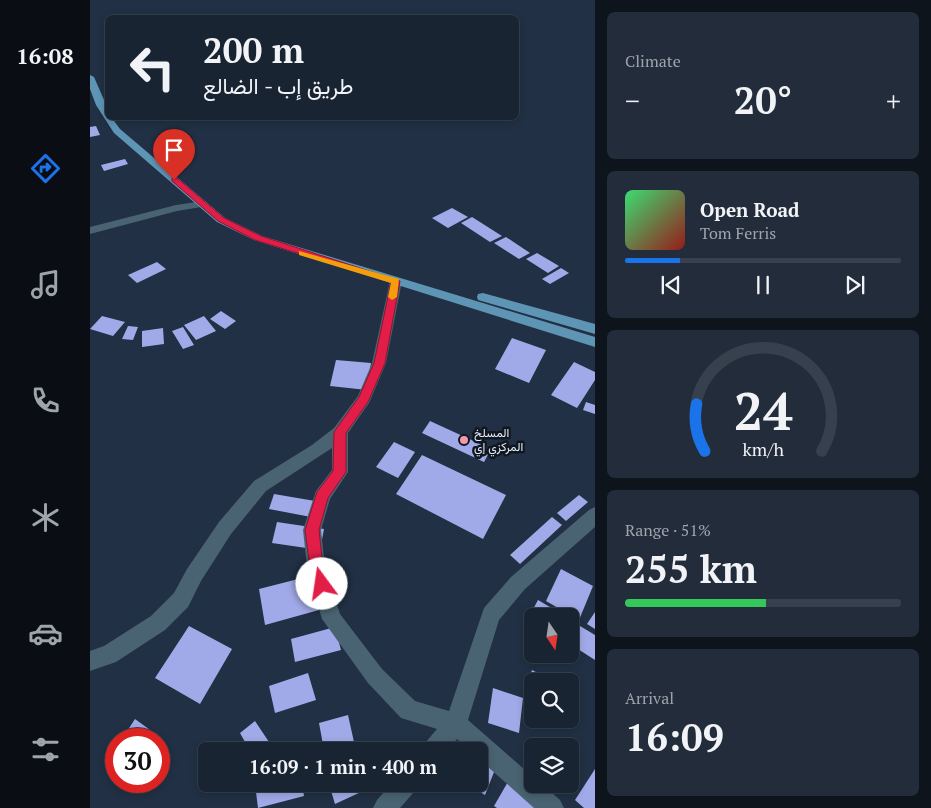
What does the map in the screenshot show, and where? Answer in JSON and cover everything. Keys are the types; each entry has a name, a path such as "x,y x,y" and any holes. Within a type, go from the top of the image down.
{"main road":[{"path":"90,77 100,105 105,112"},
{"path":"110,120 117,130 221,220 258,238 595,342"},
{"path":"396,281 484,298 595,329"}],"street":[{"path":"90,231 176,208 203,204"},
{"path":"90,661 109,655 158,623 181,600 194,575 225,528 260,486 318,450 340,432 364,399 379,363 396,281"},
{"path":"340,432 340,472 322,496 312,530 316,567 332,619 375,676 409,710 456,724 552,808"},
{"path":"441,742 456,724 491,615 518,583 595,515"},
{"path":"385,808 399,792"}],"building":[{"path":"96,126 100,135 90,137 90,127"},
{"path":"125,159 128,164 104,171 101,165"},
{"path":"452,208 468,217 448,228 432,218"},
{"path":"472,217 502,236 490,242 461,223"},
{"path":"506,237 530,253 519,259 494,243"},
{"path":"537,253 559,266 548,273 526,259"},
{"path":"157,262 166,269 137,283 128,275"},
{"path":"561,268 569,273 550,284 542,279"},
{"path":"221,311 236,321 225,329 210,319"},
{"path":"102,316 125,322 113,336 90,329"},
{"path":"204,316 216,331 196,340 184,325"},
{"path":"128,326 138,327 133,340 122,339"},
{"path":"183,327 194,345 183,349 172,331"},
{"path":"163,328 164,344 142,347 142,331"},
{"path":"512,338 546,350 529,383 495,369"},
{"path":"336,360 371,363 367,390 330,386"},
{"path":"574,362 595,372 595,380 577,408 551,395"},
{"path":"586,402 595,405 595,414 583,410"},
{"path":"430,421 491,449 484,462 422,433"},
{"path":"394,442 415,452 398,478 376,467"},
{"path":"422,455 506,495 483,539 396,494"},
{"path":"274,494 315,501 311,517 269,509"},
{"path":"579,495 588,502 566,521 557,513"},
{"path":"552,517 562,525 520,564 510,555"},
{"path":"277,522 324,529 320,550 272,543"},
{"path":"561,569 593,586 579,620 579,608 558,608 546,601"},
{"path":"310,576 319,610 265,625 259,589"},
{"path":"538,600 552,608 534,608"},
{"path":"595,612 595,629 587,624"},
{"path":"579,625 595,635 595,660 579,650"},
{"path":"189,626 232,649 200,704 155,678"},
{"path":"335,627 341,650 295,662 291,639"},
{"path":"308,673 316,700 275,713 269,686"},
{"path":"493,688 523,698 519,733 488,723"},
{"path":"348,715 354,742 323,742 319,723"},
{"path":"135,719 147,728 129,728"},
{"path":"255,721 269,742 245,742 240,733"},
{"path":"488,762 496,767 488,787"},
{"path":"595,769 595,808 584,808 575,800"},
{"path":"509,780 541,808 497,808 494,806"},
{"path":"256,792 303,792 304,796 258,808"},
{"path":"331,792 361,792 335,804"}],"slow traffic":[{"path":"302,253 396,281 392,297"}],"place":[{"name":"المسلخ المركزي إي","path":"464,440"}],"route":[{"path":"174,180 221,220 258,238 396,281 379,363 364,399 340,432 340,472 322,496 312,530 316,567 322,584"}]}
